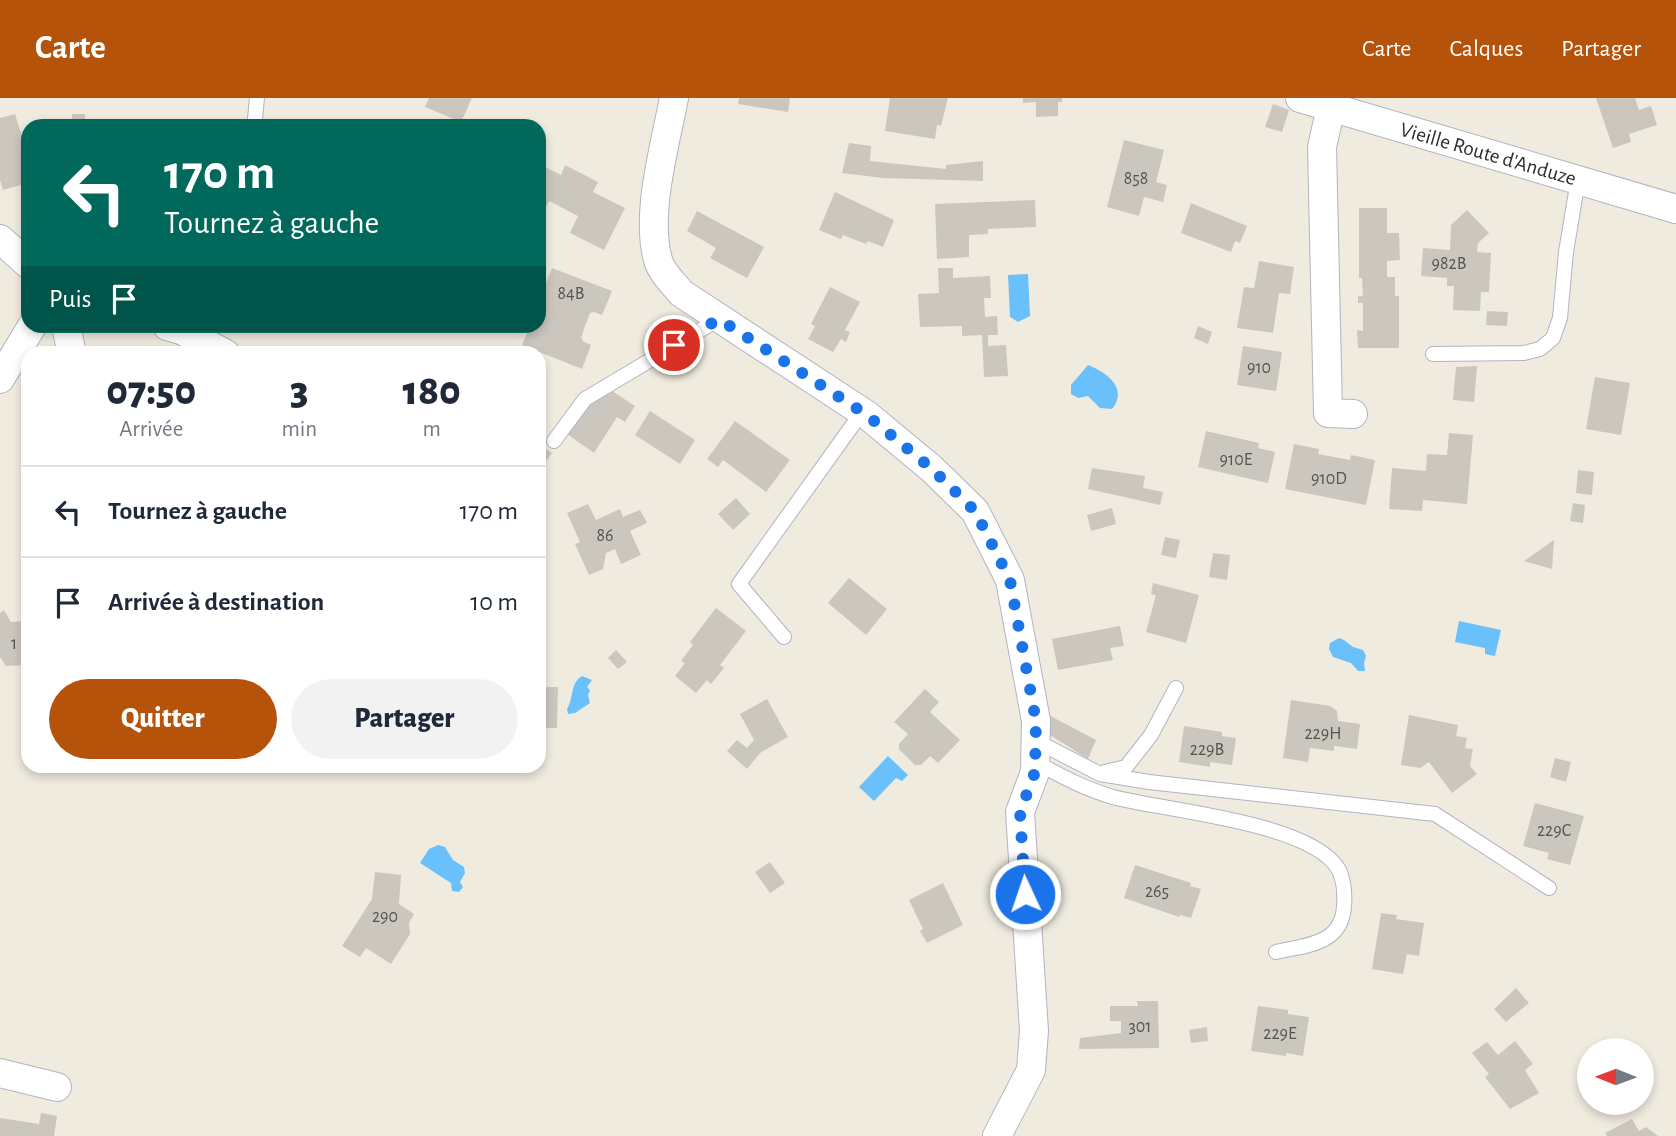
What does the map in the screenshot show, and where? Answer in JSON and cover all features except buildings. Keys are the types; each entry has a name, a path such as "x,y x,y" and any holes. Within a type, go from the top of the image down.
{"street":[{"path":"674,98 654,206 654,240 660,266 681,293 862,412 932,469 975,511 1010,580 1036,721 1035,772 1020,812 1034,1031 1031,1070 997,1136"},
{"name":"Vieille Route d'Anduze","path":"1300,98 1676,209"},
{"path":"1331,107 1322,148 1328,413 1353,414"},
{"path":"0,239 21,258"},
{"path":"0,379 28,333"},
{"path":"182,333 209,346"},
{"path":"0,1073 57,1087"}],"lane":[{"path":"255,119 257,98"},
{"path":"1433,354 1524,353 1540,349 1553,338 1560,317 1566,252 1578,180"},
{"path":"554,441 585,399 719,319"},
{"path":"784,638 740,584 862,412"},
{"path":"1100,774 1126,767 1151,735 1176,688"},
{"path":"1035,751 1100,774 1149,782 1435,814 1549,888"},
{"path":"1035,751 1083,788 1250,824 1290,836 1318,850 1338,869 1344,890 1344,910 1339,928 1328,939 1276,952"}],"water":[{"path":"1028,274 1030,316 1018,322 1010,317 1008,275"},
{"path":"1088,365 1108,376 1117,388 1117,401 1112,409 1100,408 1088,396 1078,398 1071,394 1071,385"},
{"path":"1459,621 1501,630 1495,656 1485,654 1485,648 1455,642"},
{"path":"1339,638 1363,650 1366,656 1365,671 1358,671 1351,663 1333,657 1329,649 1330,643"},
{"path":"582,676 592,680 587,687 590,690 590,703 575,713 568,714 574,687"},
{"path":"888,756 908,775 902,781 896,778 874,801 859,787"},
{"path":"438,845 445,847 453,860 464,867 465,873 460,882 463,887 459,892 452,891 451,883 420,863 429,849"}],"route":[{"path":"674,345 719,319 867,415 932,469 975,511 1010,580 1036,721 1035,772 1020,812 1025,894"}]}
